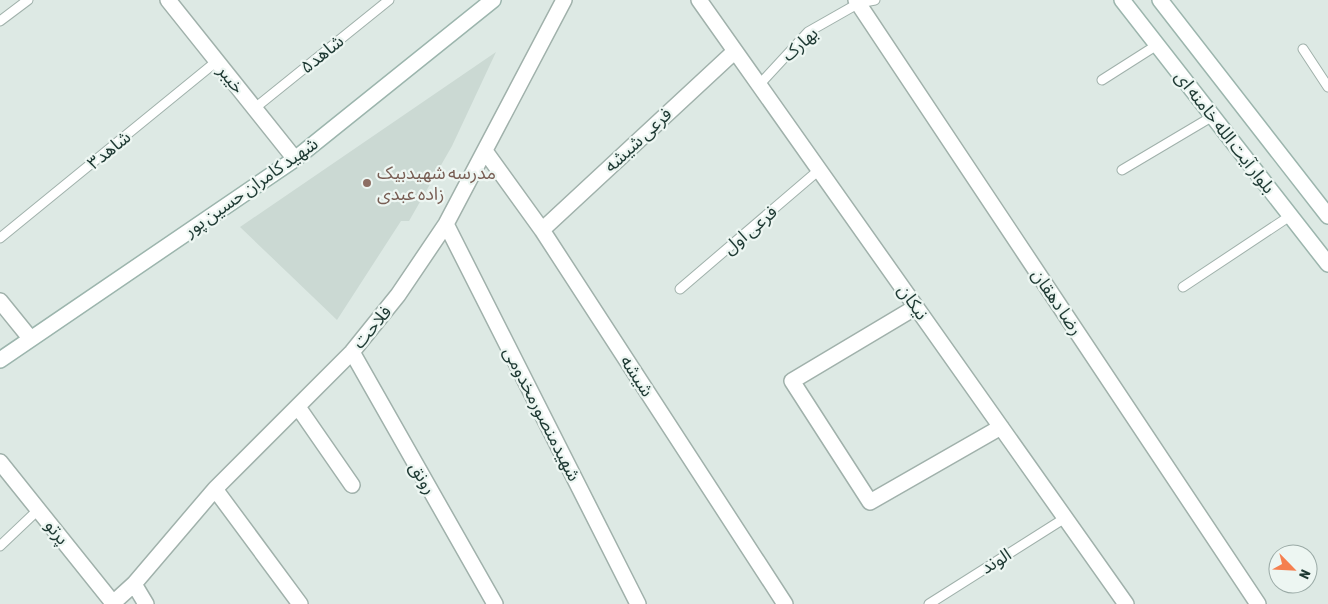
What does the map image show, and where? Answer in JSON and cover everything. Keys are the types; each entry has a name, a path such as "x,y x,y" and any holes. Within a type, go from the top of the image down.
{"street":[{"name":"خیبر","path":"168,0 295,159"},
{"name":"شهید کامران حسین پور","path":"0,360 295,159 492,0"},
{"name":"فلاحت","path":"113,604 134,584 215,489 352,352 398,295 446,224 564,0"},
{"name":"نیکان","path":"699,0 1126,604"},
{"name":"بلوار آیت الله خامنه ای","path":"1122,0 1328,264"},
{"name":"بلوار آیت الله خامنه ای","path":"1160,0 1326,210"},
{"name":"رضا دهقان","path":"858,2 1258,604"},
{"name":"فرعی شیشه","path":"542,230 735,50"},
{"name":"شیشه","path":"485,151 542,230 785,604"},
{"name":"شهیدمنصورمخدومی","path":"446,224 638,604"},
{"path":"0,301 30,338"},
{"path":"916,307 792,381 870,502 1001,427"},
{"name":"رونق","path":"352,352 495,604"},
{"path":"298,407 352,485"},
{"name":"پرتو","path":"0,462 113,604"},
{"path":"215,489 300,604"},
{"path":"134,584 146,604"}],"lane":[{"path":"0,21 28,0"},
{"name":"شاهد۵","path":"255,108 389,0"},
{"name":"بهارک","path":"759,85 808,32 858,2 875,0"},
{"path":"1102,80 1157,45"},
{"path":"1303,49 1328,87"},
{"name":"شاهد۳","path":"0,238 217,62"},
{"path":"1122,170 1213,116"},
{"name":"فرعی اول","path":"680,289 819,170"},
{"path":"1183,287 1290,216"},
{"path":"0,546 39,509"},
{"name":"الوند","path":"929,604 1065,518"}],"shaded area":[{"name":"مدرسه شهیدبیک زاده عبدی","path":"496,52 452,146 409,221 401,221 337,320 240,227"}],"place":[{"name":"مدرسه شهیدبیک زاده عبدی","path":"367,183"}]}
